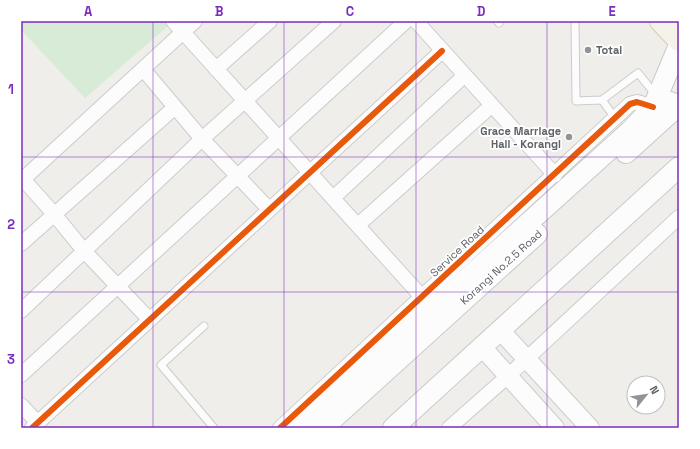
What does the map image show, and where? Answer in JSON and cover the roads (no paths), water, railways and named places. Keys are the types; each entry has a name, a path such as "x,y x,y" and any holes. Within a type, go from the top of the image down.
{"main road":[{"path":"661,21 679,40"},
{"path":"301,428 630,132 655,103 679,45"},
{"path":"655,103 679,105"},
{"name":"Korangi No.2.5 Road","path":"323,428 679,105"},
{"path":"393,428 679,167"}],"street":[{"path":"173,21 422,297"},
{"path":"149,319 85,252 54,214 22,180 195,21"},
{"path":"216,69 270,21"},
{"path":"21,311 85,252 202,139 334,21"},
{"path":"21,375 406,21"},
{"path":"416,21 490,106 555,175"},
{"path":"21,405 35,425 442,51"},
{"path":"143,69 174,108 269,209"},
{"path":"333,198 464,76"},
{"name":"Service Road","path":"280,428 630,104 637,102 655,103"},
{"path":"358,226 490,106"},
{"path":"21,244 174,108"},
{"path":"449,428 508,376 679,217"},
{"path":"500,330 590,428"},
{"path":"482,347 556,428"}],"lane":[{"path":"575,21 576,101 602,100 638,73 655,103"},
{"path":"602,100 615,118"},
{"path":"204,326 161,365 214,428"}],"place":[{"name":"Total","path":"588,50"},
{"name":"Grace Marriage Hall - Korangi","path":"569,137"}]}
